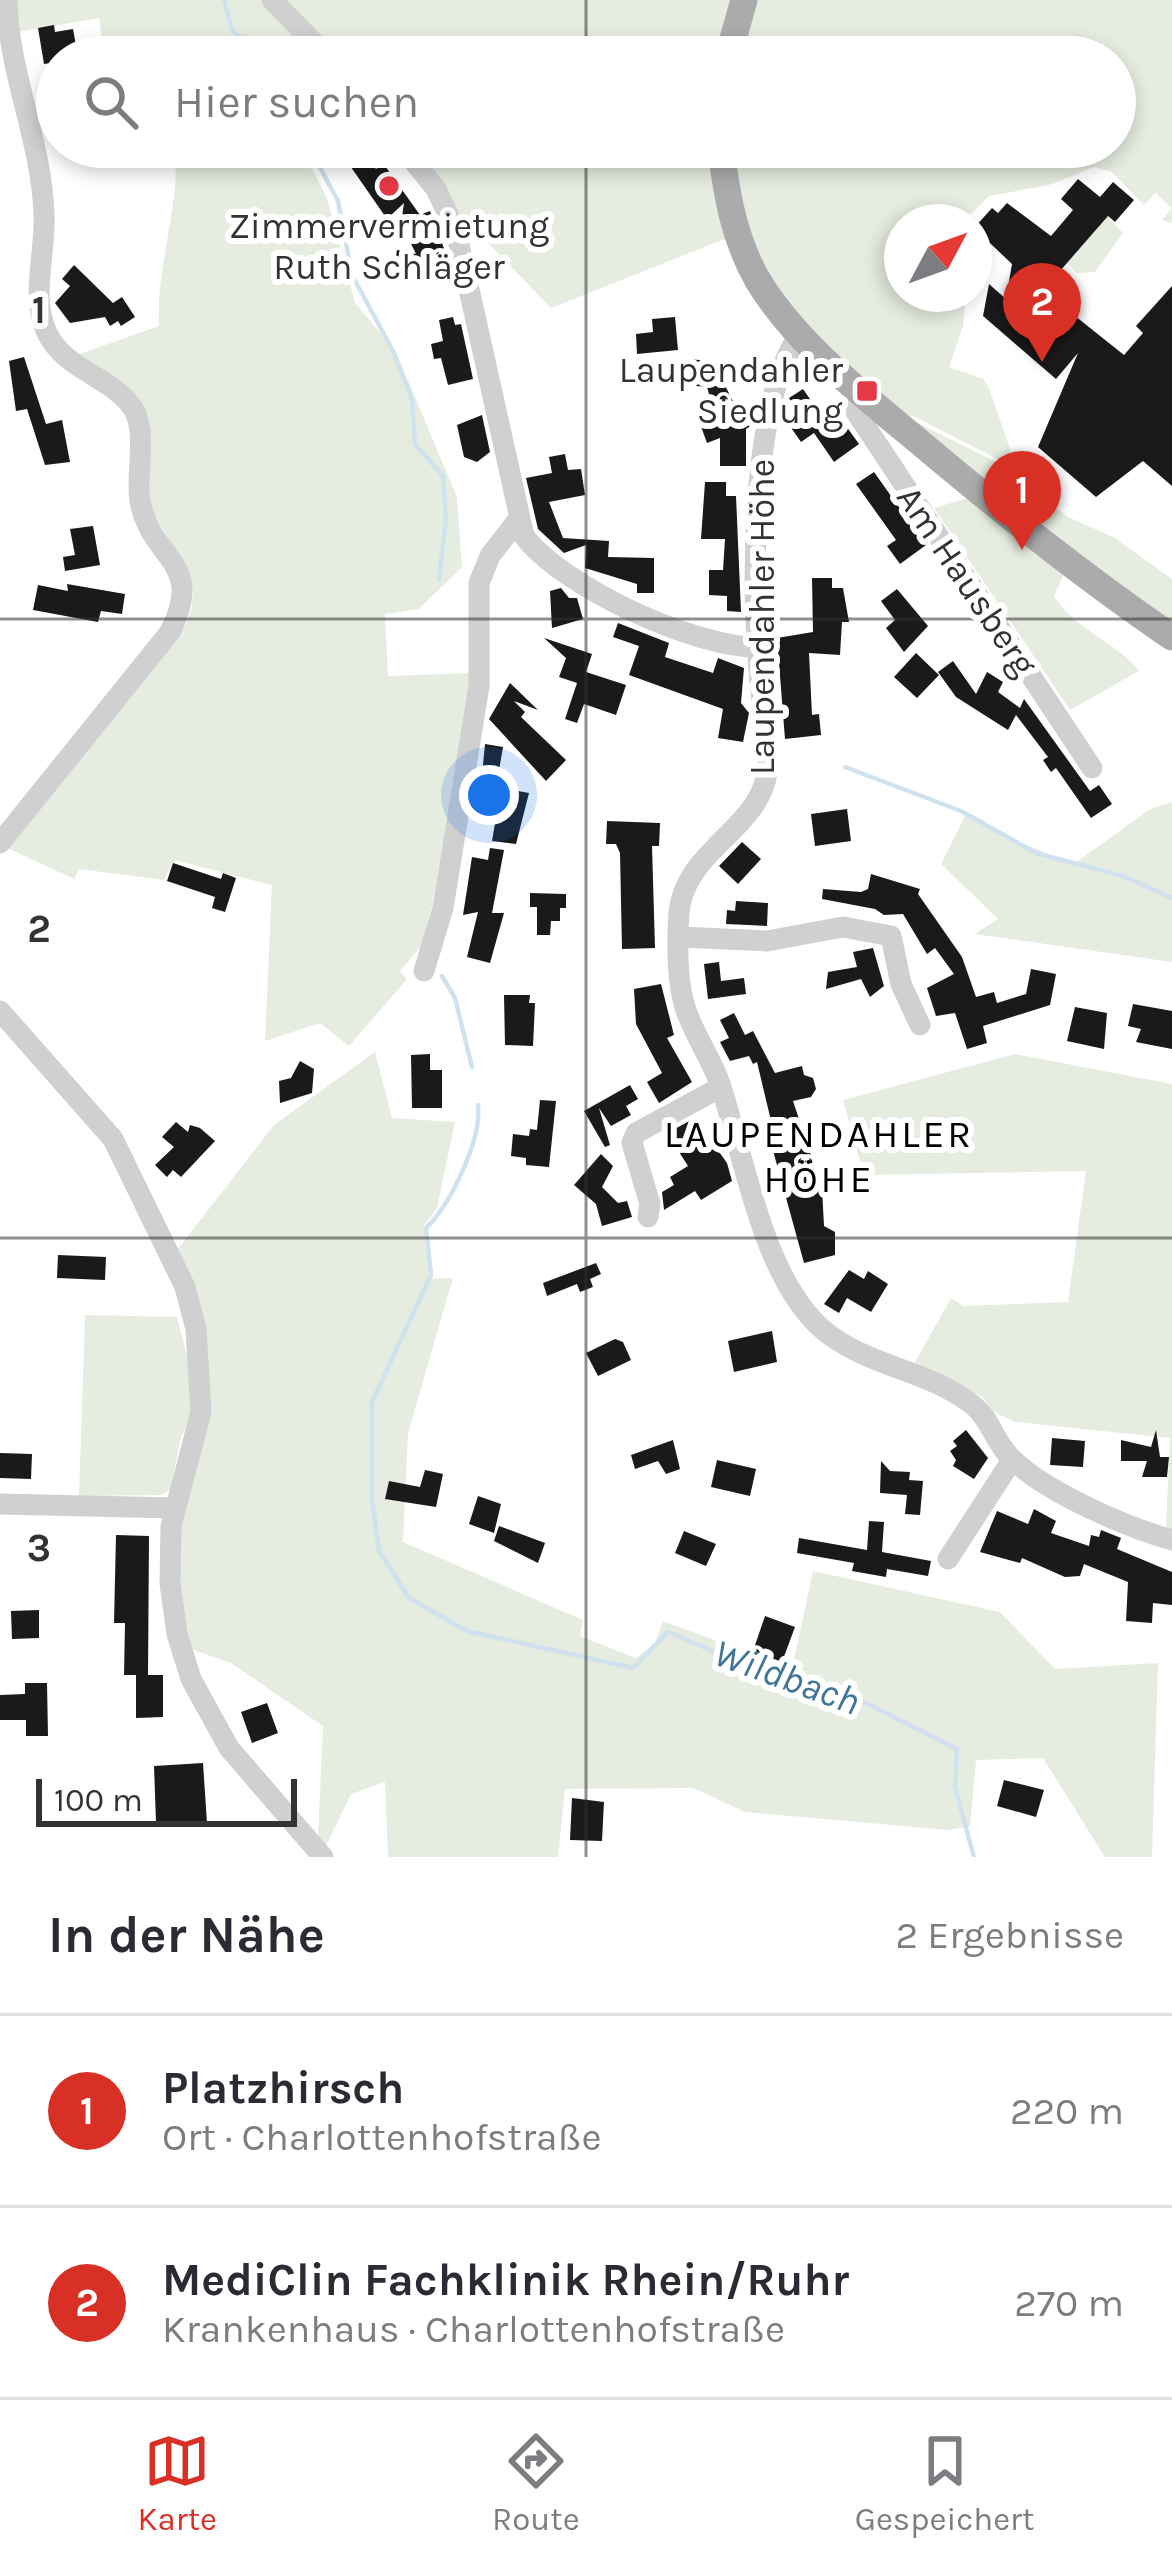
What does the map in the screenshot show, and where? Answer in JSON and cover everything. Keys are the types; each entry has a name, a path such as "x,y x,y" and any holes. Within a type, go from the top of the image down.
{"main road":[{"path":"734,36 744,0"},
{"path":"724,168 731,212 748,261 800,334 858,390 1031,533 1172,637"}],"street":[{"path":"7,0 36,139"},
{"path":"272,0 307,36"},
{"path":"0,843 170,632 185,596 183,577 152,532 140,502 139,427 132,405 74,365 48,335 40,310 45,220 41,168"},
{"path":"419,168 436,188 456,232 517,521 544,560 607,600 732,646 757,647"},
{"name":"Laupendahler Höhe","path":"800,334 780,362 763,426 757,647 768,761 765,785 749,812 687,880 680,937 686,1010 721,1087 782,1274 801,1306 851,1351 936,1383 970,1403 1012,1460 1132,1528 1172,1540"},
{"name":"Am Hausberg","path":"858,390 856,412 1092,768"},
{"path":"424,971 443,908 479,686 479,583 490,556 517,521"},
{"path":"680,937 767,941 843,927 891,936 901,984 920,1025"},
{"path":"0,1011 112,1139 185,1287 196,1329 201,1412 174,1508 172,1609 191,1679 229,1748 323,1857"},
{"path":"648,1216 650,1204 632,1143 636,1133 721,1087"},
{"path":"948,1559 1012,1460"},
{"path":"0,1504 174,1508"}],"shaded area":[{"path":"0,0 737,0 728,36 316,36 313,32 305,36 101,36 99,18 0,35"},
{"path":"753,0 1172,0 1172,208 1155,193 1144,205 1112,172 1098,168 1136,168 1136,36 743,36"},
{"path":"176,168 312,168 327,198 355,303 396,352 457,497 462,567 419,609 385,614 388,676 473,673 432,906 421,946 400,971 407,979 349,1046 320,1023 265,1041 272,885 174,860 164,880 79,869 74,879 5,847 138,676 186,624 192,607 193,591 183,563 150,508 148,422 74,356 159,326 160,285"},
{"path":"426,168 717,168 732,236 551,308 456,210"},
{"path":"734,168 1092,168 1049,185 989,196 981,204 884,204 884,312 964,312 949,367 983,379 989,388 1017,469 913,416 902,416 806,328 756,255"},
{"path":"1100,209 1123,233 1095,272 1077,273 1067,263 1096,230"},
{"path":"910,419 994,461 1068,517 1113,537 1172,579 1172,623 1093,568"},
{"path":"968,498 1064,574 1054,596 1062,608 1139,671 1070,710 934,508"},
{"path":"1172,802 1172,962 975,934 998,919 941,864 966,814 982,819 998,834 1074,864 1150,809"},
{"path":"375,1052 392,1118 455,1122 437,1208 424,1225 429,1279 453,1278 408,1433 403,1542 583,1620 580,1636 636,1658 655,1643 663,1621 792,1669 813,1571 1000,1612 1055,1669 1158,1663 1152,1857 1105,1857 1043,1758 976,1760 970,1826 949,1830 745,1812 693,1788 565,1789 558,1857 388,1857 385,1782 351,1794 325,1848 318,1840 323,1726 231,1663 188,1648 176,1574 180,1513 208,1412 174,1254 274,1125"},
{"path":"1015,1054 1172,1084 1172,1531 1166,1531 1170,1438 1015,1422 992,1411 984,1398 914,1364 951,1298 963,1306 1068,1302 1086,1171 864,1175 843,1100"},
{"path":"85,1315 177,1317 193,1380 193,1415 181,1437 170,1490 162,1495 79,1496"}],"building":[{"path":"38,28 73,29 74,36 39,36"},
{"path":"352,168 387,168 420,215 430,211 445,251 425,259 423,273 394,268 397,250 416,254 401,223 404,203 387,219"},
{"path":"1078,179 1100,197 1113,182 1134,200 1115,222 1108,216 1060,271 1055,300 1124,355 1143,333 1136,326 1172,286 1172,486 1143,461 1096,497 1038,447 1078,353 1056,379 983,316 992,312 992,287 1006,299 1012,264 992,245 992,208 998,213 1007,203 1051,236 1073,210 1061,199"},
{"path":"74,265 113,303 122,297 135,317 121,326 118,321 110,326 105,317 70,323 55,303 70,286 62,279"},
{"path":"453,317 455,325 461,324 473,379 448,385 441,358 434,359 431,344 443,341 439,320"},
{"path":"675,317 678,350 637,354 636,334 653,332 652,319"},
{"path":"24,357 46,424 62,420 70,462 45,465 27,409 16,411 9,361"},
{"path":"688,359 710,361 709,373 719,374 735,405 744,402 752,425 746,429 746,466 720,466 720,438 707,443 699,421 714,412 707,387 685,385"},
{"path":"803,389 817,409 828,401 859,444 834,462 814,433 801,442 785,419 797,411 789,398"},
{"path":"482,415 490,452 477,462 464,457 457,425"},
{"path":"565,454 568,470 581,469 585,495 549,502 563,538 609,541 608,557 654,558 654,593 637,593 637,584 585,568 586,545 564,553 538,529 526,478 552,473 549,457"},
{"path":"874,472 926,545 900,564 887,546 896,540 856,484"},
{"path":"705,482 726,482 726,496 736,496 741,612 727,611 727,596 709,595 709,570 723,570 725,539 701,539"},
{"path":"93,526 100,565 65,571 63,557 75,555 70,529"},
{"path":"812,578 832,578 832,588 843,588 849,622 842,622 840,655 809,653 812,715 819,714 821,735 785,739 777,638 813,632"},
{"path":"67,584 125,594 122,614 101,611 98,622 33,610 38,585 68,591"},
{"path":"561,588 569,598 577,598 583,619 552,628 550,591"},
{"path":"897,589 928,626 904,652 886,628 895,620 881,601"},
{"path":"618,623 669,643 665,657 713,673 718,658 744,668 741,703 749,713 743,742 718,738 723,709 629,675 639,646 613,637"},
{"path":"544,638 592,654 586,672 626,685 616,715 584,704 577,723 565,719 577,683 559,677 566,658"},
{"path":"916,653 939,675 917,698 894,677"},
{"path":"953,661 976,694 987,672 1003,682 998,692 1020,708 1024,699 1090,791 1099,785 1112,804 1091,818 1056,768 1051,772 1043,760 1048,757 1016,715 1008,730 956,697 938,672"},
{"path":"510,683 538,710 514,701 525,712 521,717 566,760 546,781 489,719"},
{"path":"485,744 503,747 496,788 481,785"},
{"path":"501,788 529,793 516,844 492,841"},
{"path":"847,809 851,841 815,846 811,814"},
{"path":"607,821 660,823 659,846 652,846 655,948 622,949 620,853 616,844 606,844"},
{"path":"742,842 761,859 738,884 719,866"},
{"path":"490,848 504,850 492,913 504,913 490,963 467,957 478,912 463,915 472,857 488,860"},
{"path":"173,863 221,879 223,873 236,878 225,912 212,908 215,897 167,881"},
{"path":"871,874 920,889 918,894 962,957 976,997 994,992 997,1003 1026,994 1031,969 1056,974 1050,1005 983,1026 987,1043 967,1049 955,1013 936,1016 927,988 954,974 935,948 927,954 903,914 884,915 822,899 823,889 868,889"},
{"path":"530,893 566,894 566,908 560,908 560,921 551,921 550,935 537,935 537,907 530,907"},
{"path":"736,901 768,903 767,926 726,924 727,910 735,911"},
{"path":"873,948 884,986 870,997 861,979 826,989 828,972 857,967 853,952"},
{"path":"719,962 721,981 744,978 746,994 708,999 704,964"},
{"path":"661,984 674,1035 667,1038 692,1082 659,1103 647,1082 662,1073 636,1024 634,989"},
{"path":"504,995 530,995 529,1003 535,1003 533,1046 505,1045"},
{"path":"1133,1004 1172,1011 1172,1049 1136,1042 1141,1029 1128,1026"},
{"path":"1075,1007 1107,1013 1104,1049 1067,1041"},
{"path":"734,1013 745,1035 753,1031 775,1073 802,1066 804,1075 813,1078 816,1089 811,1097 793,1101 822,1188 824,1226 835,1232 835,1255 804,1263 769,1136 767,1126 772,1125 757,1062 753,1064 749,1056 730,1061 720,1042 729,1038 720,1020"},
{"path":"430,1054 430,1070 442,1070 442,1108 412,1108 411,1055"},
{"path":"300,1061 314,1069 312,1093 280,1103 279,1081 291,1078"},
{"path":"630,1085 638,1099 626,1106 631,1115 611,1126 599,1108 610,1145 605,1147 584,1111"},
{"path":"540,1100 556,1101 549,1167 526,1165 526,1158 511,1156 513,1134 529,1136 530,1129 537,1130"},
{"path":"695,1118 727,1163 732,1181 701,1200 695,1191 664,1210 662,1192 674,1185 670,1177 688,1166 667,1133"},
{"path":"176,1122 188,1132 190,1125 200,1128 215,1141 181,1177 173,1170 167,1177 155,1165 174,1147 162,1137"},
{"path":"601,1154 613,1166 602,1187 618,1203 627,1201 632,1217 602,1226 596,1204 574,1185"},
{"path":"58,1255 106,1257 105,1280 57,1278"},
{"path":"596,1263 601,1274 590,1279 593,1287 580,1292 577,1284 547,1296 543,1283"},
{"path":"849,1270 864,1279 868,1271 888,1284 871,1312 847,1298 839,1313 824,1304"},
{"path":"772,1331 777,1362 734,1372 728,1341"},
{"path":"615,1339 623,1342 631,1360 598,1376 586,1353"},
{"path":"966,1430 988,1458 974,1479 953,1466 956,1460 950,1451 957,1446 953,1441"},
{"path":"1156,1430 1160,1457 1169,1457 1167,1477 1142,1477 1147,1461 1121,1461 1121,1440 1151,1447"},
{"path":"1052,1438 1085,1441 1083,1467 1050,1465"},
{"path":"673,1440 680,1469 666,1474 658,1461 635,1469 631,1455"},
{"path":"0,1453 32,1454 31,1479 0,1478"},
{"path":"717,1460 756,1469 750,1496 711,1487"},
{"path":"881,1461 890,1471 910,1472 909,1480 923,1481 920,1515 905,1514 907,1495 880,1493"},
{"path":"425,1470 443,1474 436,1507 385,1499 389,1481 420,1487"},
{"path":"478,1496 501,1504 494,1533 469,1524"},
{"path":"1034,1509 1056,1521 1051,1533 1089,1546 1091,1535 1099,1537 1101,1530 1121,1538 1117,1549 1172,1572 1172,1605 1153,1603 1152,1623 1126,1621 1128,1582 1084,1564 1080,1576 1065,1577 1022,1558 1020,1563 980,1552 997,1511 1028,1524"},
{"path":"869,1521 884,1522 882,1552 931,1561 928,1576 887,1569 886,1577 852,1571 854,1563 797,1553 799,1538 867,1550"},
{"path":"499,1526 545,1543 538,1563 494,1541"},
{"path":"684,1531 716,1544 706,1566 675,1553"},
{"path":"116,1535 149,1536 148,1675 163,1675 163,1717 136,1718 136,1675 124,1675 125,1623 114,1623"},
{"path":"39,1610 39,1638 12,1639 11,1611"},
{"path":"765,1616 795,1627 782,1662 753,1651"},
{"path":"25,1683 47,1683 48,1736 26,1736 26,1720 0,1720 0,1695 25,1694"},
{"path":"267,1703 278,1733 252,1743 241,1712"},
{"path":"203,1763 207,1823 156,1822 154,1766"},
{"path":"1004,1780 1044,1790 1036,1817 997,1806"},
{"path":"572,1798 604,1802 602,1841 570,1840"}],"waterway":[{"name":"Wildbach","path":"224,0 232,30 239,36"},
{"name":"Wildbach","path":"320,168 338,201 352,275 393,351 412,400 415,444 443,476 446,518 439,580"},
{"path":"845,767 961,811 1036,853 1123,876 1172,898"},
{"name":"Wildbach","path":"442,976 455,998 472,1067"},
{"name":"Wildbach","path":"478,1105 475,1136 463,1171 426,1228 431,1275 372,1402 372,1500 379,1551 409,1598 467,1631 633,1668 668,1632 794,1686 832,1686 957,1749 955,1787 974,1857"}],"place":[{"name":"Zimmervermietung Ruth Schläger","path":"389,186"},
{"name":"MediClin Fachklinik Rhein/Ruhr","path":"1042,362"},
{"name":"Laupendahler Siedlung","path":"867,391"},
{"name":"Platzhirsch","path":"1022,550"}],"district":[{"name":"LAUPENDAHLER HÖHE","path":"819,1156"}]}
